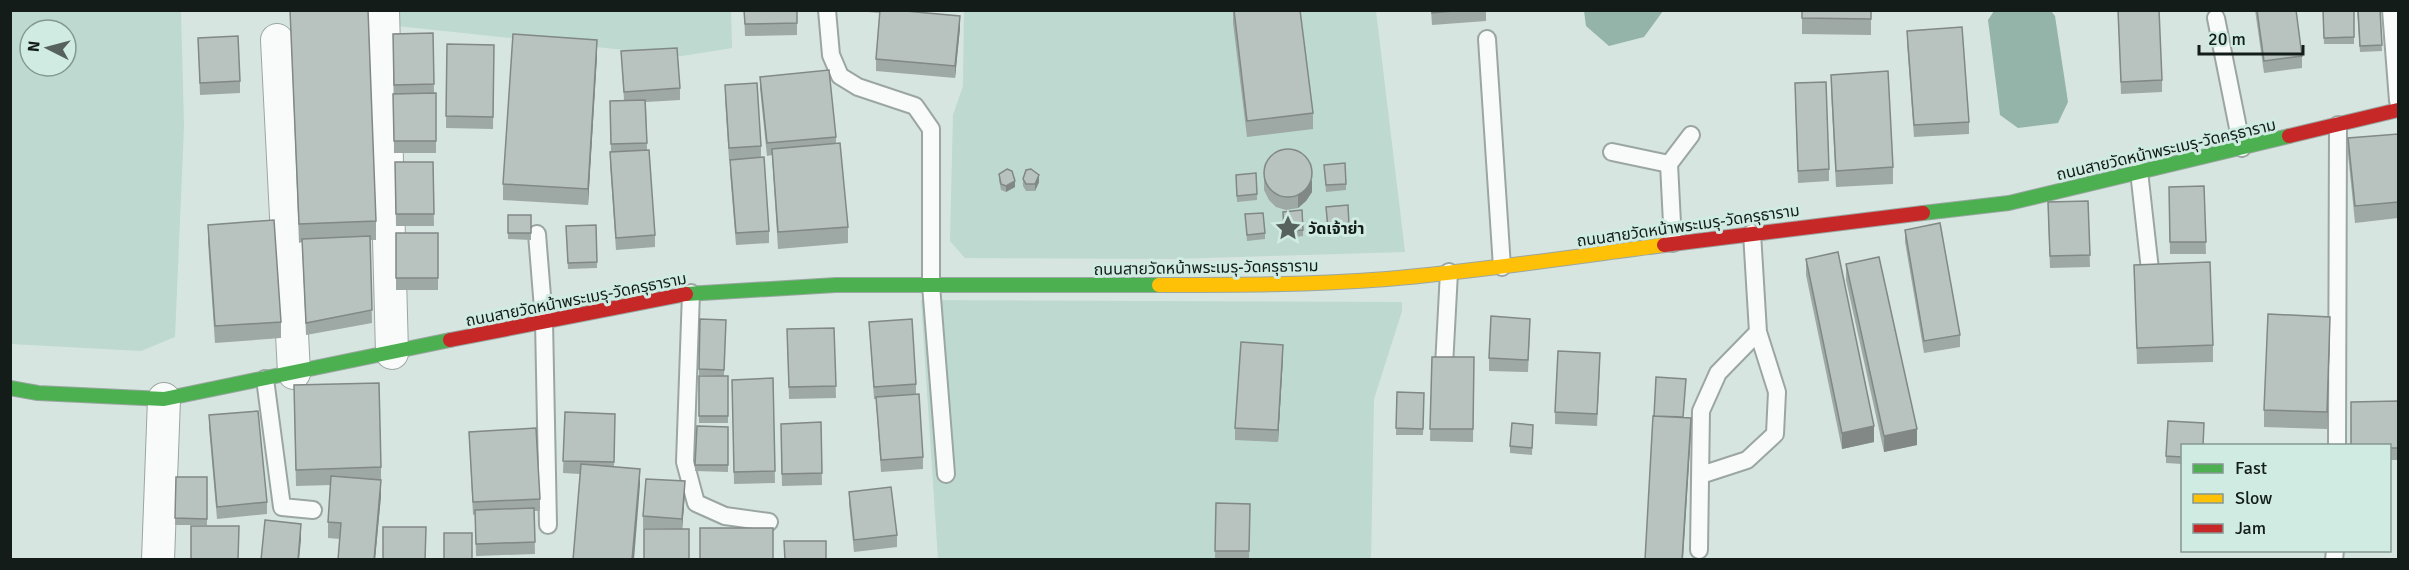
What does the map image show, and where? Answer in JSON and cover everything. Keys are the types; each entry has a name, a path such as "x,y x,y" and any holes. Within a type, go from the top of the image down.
{"street":[{"path":"383,10 392,353"},
{"path":"277,40 280,376"},
{"name":"ถนนสายวัดหน้าพระเมรุ-วัดครุธาราม","path":"10,388 38,393 164,399 691,293 836,285 1230,285 1386,279 1502,267 1752,233 2009,203 2398,110"},
{"path":"158,560 164,399"}],"lane":[{"path":"827,10 831,55 840,76 858,87 915,106 931,129 931,285 946,474"},
{"path":"2391,10 2398,101"},
{"path":"2216,18 2242,148"},
{"path":"1486,39 1502,267"},
{"path":"2337,444 2338,124"},
{"path":"1673,243 1669,164 1691,135"},
{"path":"1612,152 1669,164"},
{"path":"2139,171 2150,270"},
{"path":"1701,475 1747,460 1775,434 1777,392 1758,332 1752,233"},
{"path":"537,234 544,321 548,525"},
{"path":"1444,366 1449,272"},
{"path":"691,293 686,462 696,503 725,516 769,522"},
{"path":"1699,550 1701,411 1718,373 1758,332"},
{"path":"280,376 282,507 313,510"}],"shaded area":[{"path":"11,10 181,11 184,126 175,337 141,351 11,344"},
{"path":"1584,10 1663,11 1644,37 1609,46 1586,26"},
{"path":"394,11 731,11 732,48 682,56 397,26"},
{"path":"964,11 1376,11 1405,252 1172,259 965,258 950,241 953,115 963,86"},
{"path":"1994,11 2051,11 2055,16 2068,102 2058,123 2018,128 2000,115 1988,20"},
{"path":"921,300 1402,302 1402,311 1374,399 1371,559 938,559"}],"building":[{"path":"290,10 368,10 376,221 299,224"},
{"path":"744,10 797,10 797,23 745,24"},
{"path":"880,10 960,16 955,66 876,59"},
{"path":"1234,10 1300,10 1313,113 1247,121"},
{"path":"1432,10 1465,10 1432,13"},
{"path":"1802,10 1871,10 1871,19 1802,18"},
{"path":"2118,10 2159,10 2162,80 2121,82"},
{"path":"2257,10 2296,10 2302,56 2264,61"},
{"path":"2323,10 2354,10 2354,37 2324,38"},
{"path":"2358,10 2380,10 2382,45 2360,46"},
{"path":"1962,27 1969,122 1914,125 1907,31"},
{"path":"433,33 434,84 394,85 393,34"},
{"path":"513,34 597,40 588,189 503,184"},
{"path":"238,36 240,81 200,83 198,38"},
{"path":"447,44 494,45 493,117 446,116"},
{"path":"677,48 680,88 624,92 621,51"},
{"path":"829,70 836,137 767,143 760,77"},
{"path":"1888,71 1893,167 1836,171 1831,75"},
{"path":"1826,82 1829,169 1798,171 1795,83"},
{"path":"757,83 761,146 729,148 725,85"},
{"path":"436,93 436,141 394,141 393,94"},
{"path":"645,100 647,143 611,144 610,101"},
{"path":"2398,134 2398,202 2355,206 2348,138"},
{"path":"840,143 848,227 778,232 772,149"},
{"path":"1283,149 1293,149 1305,156 1312,168 1312,178 1305,190 1293,197 1283,197 1268,186 1264,178 1264,168 1275,153"},
{"path":"649,150 655,235 616,238 610,152"},
{"path":"764,157 769,231 736,233 730,160"},
{"path":"395,162 433,162 434,214 396,214"},
{"path":"1345,163 1346,184 1326,185 1324,165"},
{"path":"1007,169 1012,171 1015,181 1006,186 1001,184 999,174"},
{"path":"1031,169 1039,175 1035,184 1026,184 1023,179 1026,170"},
{"path":"1256,173 1257,194 1237,196 1236,175"},
{"path":"2204,186 2206,242 2170,242 2169,187"},
{"path":"2088,201 2090,255 2050,256 2048,202"},
{"path":"1348,205 1349,226 1328,228 1326,207"},
{"path":"1302,210 1303,230 1284,231 1283,212"},
{"path":"1263,213 1265,233 1247,235 1245,214"},
{"path":"508,215 531,215 531,233 508,233"},
{"path":"274,220 281,322 215,326 208,225"},
{"path":"1940,223 1960,335 1924,341 1905,230"},
{"path":"596,225 597,262 568,263 566,226"},
{"path":"396,233 438,233 438,278 396,278"},
{"path":"370,236 372,310 306,323 302,239"},
{"path":"1838,252 1874,426 1842,433 1806,259"},
{"path":"1879,257 1917,429 1884,436 1846,264"},
{"path":"2210,262 2213,345 2137,348 2134,265"},
{"path":"2268,314 2330,317 2327,412 2264,410"},
{"path":"1491,316 1530,319 1528,360 1489,358"},
{"path":"700,319 726,320 724,370 699,369"},
{"path":"912,319 916,384 874,387 869,322"},
{"path":"834,328 836,386 789,387 787,329"},
{"path":"1241,342 1283,345 1278,430 1235,428"},
{"path":"1558,351 1600,353 1597,414 1555,412"},
{"path":"1432,357 1474,357 1473,429 1430,429"},
{"path":"699,376 728,376 728,416 699,416"},
{"path":"1656,377 1686,379 1683,417 1654,416"},
{"path":"773,378 775,471 734,472 732,380"},
{"path":"379,383 381,467 296,470 294,385"},
{"path":"1397,392 1424,393 1423,429 1396,428"},
{"path":"919,394 923,457 881,460 876,397"},
{"path":"2398,401 2398,448 2391,448 2391,444 2351,444 2351,402"},
{"path":"258,411 267,502 217,507 209,415"},
{"path":"565,412 615,414 614,462 563,461"},
{"path":"1653,416 1691,418 1682,560 1645,560"},
{"path":"2168,421 2204,423 2203,444 2181,444 2181,457 2166,456"},
{"path":"821,422 822,473 782,474 781,424"},
{"path":"1512,423 1533,425 1532,448 1510,446"},
{"path":"697,426 728,427 728,465 695,465"},
{"path":"536,428 540,499 473,502 469,432"},
{"path":"581,464 640,469 632,560 573,560"},
{"path":"331,476 381,480 374,560 338,560 341,523 328,522"},
{"path":"176,477 207,477 207,519 175,518"},
{"path":"646,479 685,481 682,519 643,516"},
{"path":"891,487 897,535 854,540 849,492"},
{"path":"1216,503 1250,504 1249,551 1215,551"},
{"path":"534,508 535,542 476,544 475,510"},
{"path":"265,520 301,524 298,560 261,560"},
{"path":"191,526 239,526 238,560 191,560"},
{"path":"383,527 426,527 425,560 383,560"},
{"path":"700,528 773,528 773,560 700,560"},
{"path":"644,529 689,529 689,560 644,560"},
{"path":"444,533 472,533 472,560 444,560"},
{"path":"784,541 826,541 826,560 785,560"}],"traffic: fast":[{"path":"1923,213 2009,203 2289,136"},
{"path":"686,294 836,285 1159,285"},
{"path":"10,388 38,393 164,399 450,340"}],"traffic: slow":[{"path":"1159,285 1302,284 1387,279 1664,245"}],"traffic: jam":[{"path":"2289,136 2398,110"},
{"path":"1664,245 1923,213"},
{"path":"450,340 686,294"}],"place":[{"name":"วัดเจ้าย่า","path":"1288,228"}]}
